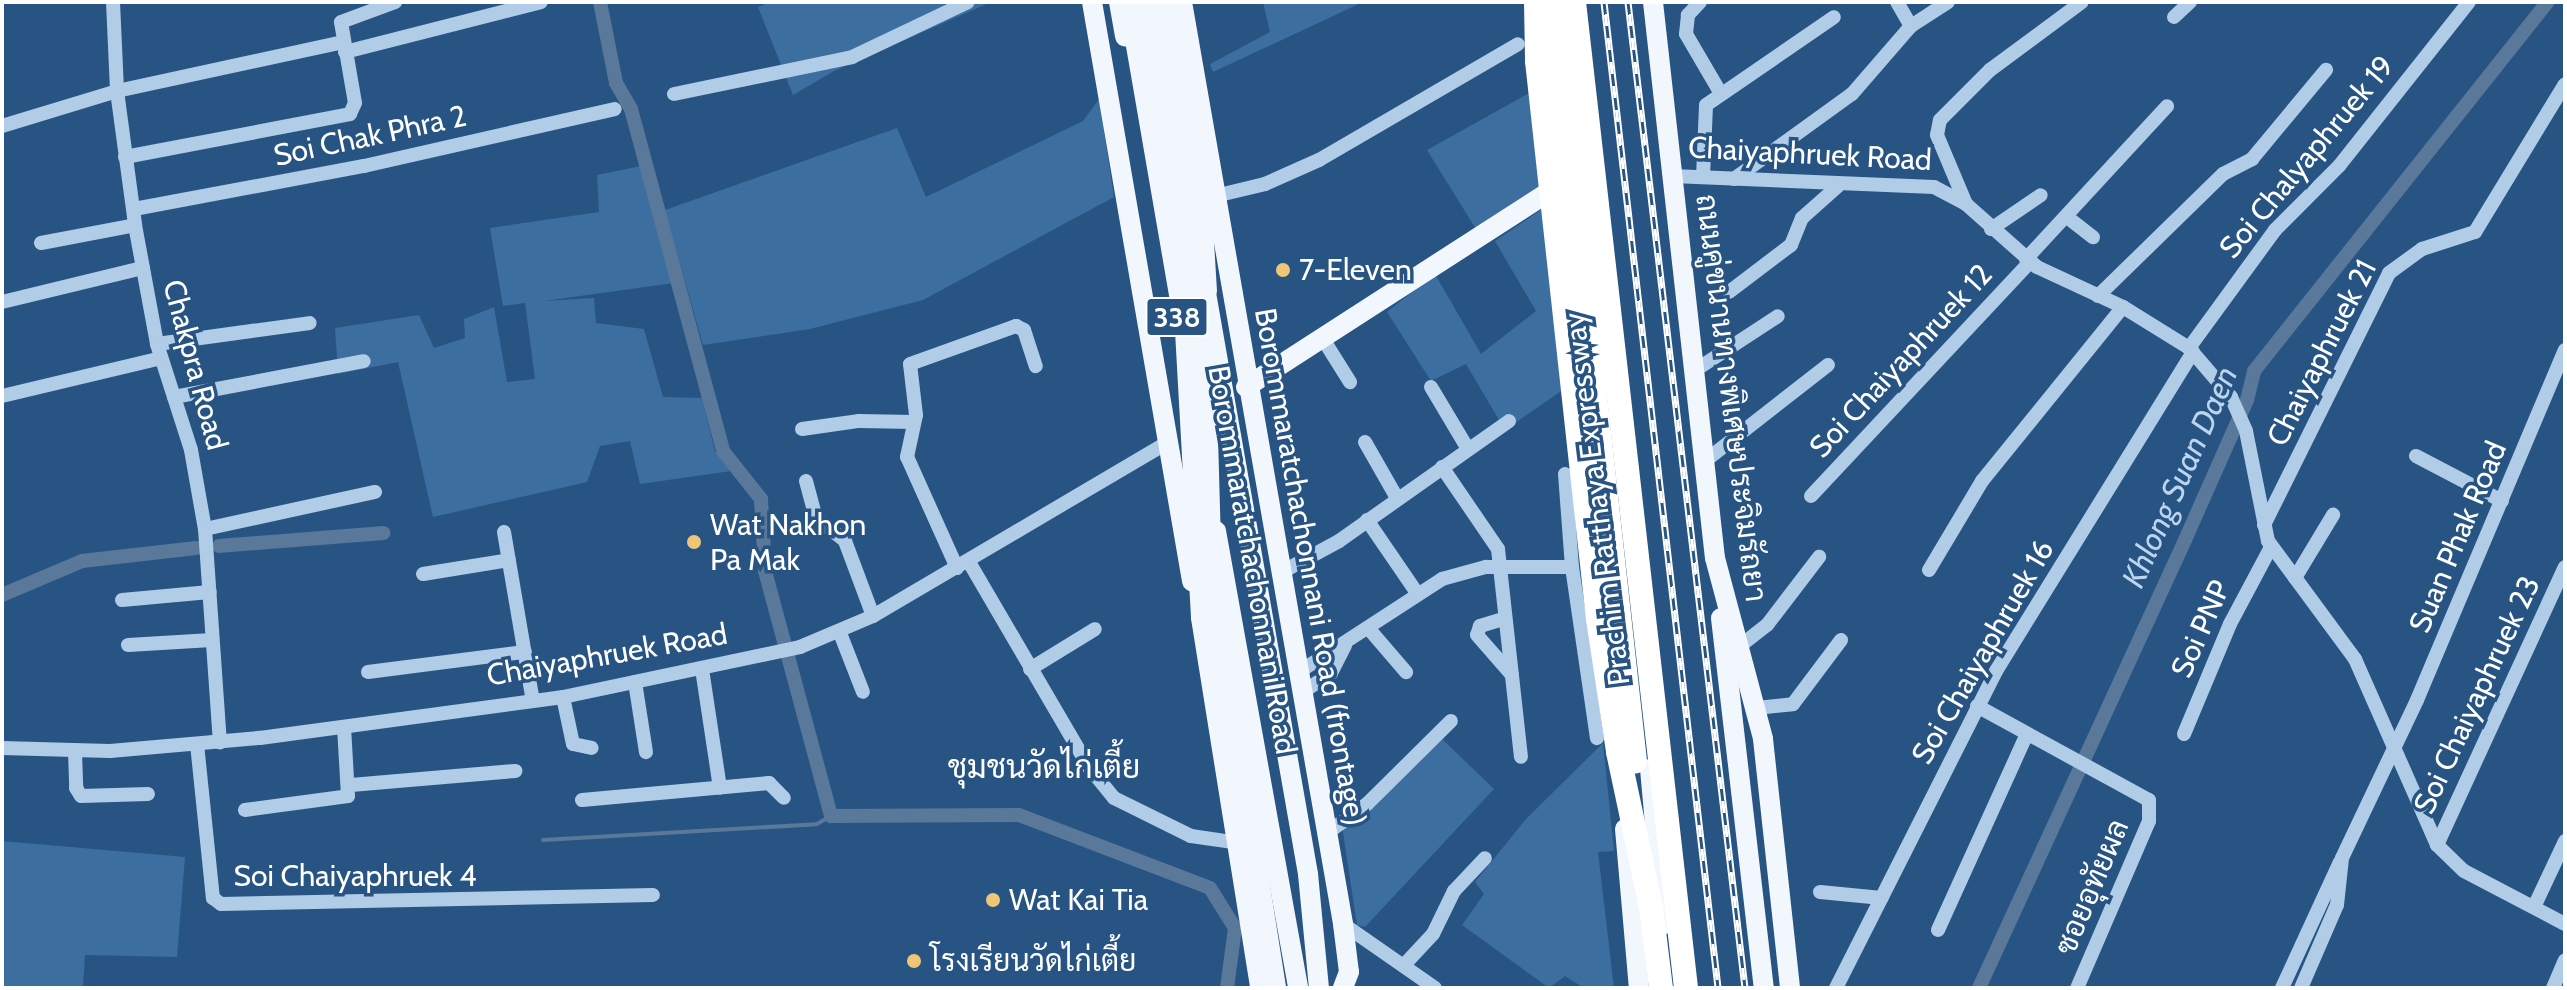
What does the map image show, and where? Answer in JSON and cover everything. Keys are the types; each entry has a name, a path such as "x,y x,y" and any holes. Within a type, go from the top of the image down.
{"highway":[{"path":"1536,2 1537,61 1598,619 1618,752 1651,907"},
{"name":"Prachim Ratthaya Expressway","path":"1552,2 1661,988"},
{"name":"Prachim Ratthaya Expressway","path":"1574,2 1686,988"}],"main road":[{"name":"338","path":"1092,2 1170,441 1232,842 1258,988"},
{"path":"1104,2 1191,481"},
{"path":"1168,2 1201,193 1212,583 1276,988"},
{"name":"Borommaratchachonnani Road (frontage)","path":"1182,2 1246,387 1282,572 1343,924 1347,954 1343,988"},
{"path":"1246,387 1561,184 1567,162 1542,2"},
{"name":"ถนนคู่ขนานทางพิเศษประจิมรัถยา","path":"1653,2 1715,558 1729,618 1757,708 1777,851 1790,988"},
{"path":"1137,4 1185,331 1201,618 1258,988"},
{"path":"1137,4 1206,365"},
{"name":"Borommaratchachonnani Road","path":"1137,4 1264,612 1308,874 1319,988"},
{"name":"Borommaratchachonnani Road","path":"1137,4 1235,632 1287,940 1298,988"},
{"path":"1567,162 1585,159 1598,171 1595,189 1581,197"},
{"path":"1561,184 1581,197 1641,666 1670,988"},
{"path":"1581,197 1633,666 1635,830 1650,988"},
{"path":"1254,431 1264,612"},
{"path":"1715,558 1764,988"},
{"path":"1189,561 1235,632"},
{"path":"1729,618 1772,988"},
{"path":"1633,666 1625,824 1639,988"},
{"path":"1308,874 1334,988"},
{"path":"1287,940 1291,988"}],"street":[{"name":"Chakpra Road","path":"113,2 117,91 135,225 159,351 191,450 205,529 220,742"},
{"path":"125,157 350,114 355,103 342,19 395,2"},
{"path":"2,126 117,91 344,47 541,2"},
{"path":"674,94 852,57 968,2"},
{"path":"1700,2 1688,15 1686,34 1721,94"},
{"path":"1897,2 1911,26"},
{"path":"1734,179 1852,94 1911,26 1948,2"},
{"path":"1966,204 1937,135 1940,120 1990,70 2082,2"},
{"path":"2174,17 2190,2"},
{"name":"Soi Chalyaphruek 19","path":"2191,350 2275,230 2339,166 2469,2"},
{"path":"1703,177 1703,115 1721,94 1834,17"},
{"path":"1215,196 1265,184 1319,160 1518,44"},
{"path":"2098,296 2223,174 2252,159 2326,70"},
{"name":"Chaiyaphruek 21","path":"2264,526 2389,273 2422,249 2475,232 2565,84"},
{"name":"Soi Chaiyaphruek 12","path":"1811,496 2167,106"},
{"name":"Soi Chak Phra 2","path":"134,209 364,166 615,109"},
{"name":"Chaiyaphruek Road","path":"1672,176 1838,186 1934,187 1966,204 2028,261 2123,307 2191,350 2231,397 2246,431 2264,526 2271,547 2355,659 2396,744 2437,845 2464,871 2565,924"},
{"path":"1729,292 1791,245 1802,218 1838,186"},
{"path":"1991,229 2041,195"},
{"path":"2067,217 2093,237"},
{"path":"41,243 135,225"},
{"path":"2,302 143,268"},
{"path":"1929,570 1982,481 2123,307"},
{"path":"1694,371 1778,316"},
{"path":"2,396 159,351 310,323"},
{"path":"1036,366 1022,326 918,357 909,370 914,422 906,447 909,468 963,565 1073,733 1088,766 1114,798 1191,836 1232,842"},
{"path":"1323,339 1350,382"},
{"name":"Soi Chaiyaphruek 16","path":"1836,988 1977,706 2191,350"},
{"name":"Suan Phak Road","path":"2282,988 2396,744 2565,350"},
{"path":"174,397 364,361"},
{"path":"1705,461 1828,365"},
{"path":"1431,387 1468,449"},
{"path":"802,429 859,421 914,422"},
{"path":"1282,572 1367,520 1509,421"},
{"name":"Chaiyaphruek Road","path":"2,748 75,752 220,742 344,727 563,697 778,653 840,633 873,616 1170,441"},
{"path":"1365,442 1397,498"},
{"path":"2416,456 2502,501"},
{"path":"1442,467 1494,539 1500,567 1503,619 1521,757"},
{"path":"1565,474 1572,567 1597,738"},
{"path":"806,481 816,518 845,541 873,616"},
{"path":"205,529 375,492"},
{"path":"2295,578 2333,515"},
{"path":"1367,520 1417,593"},
{"path":"504,532 533,701"},
{"name":"Soi PNP","path":"2184,734 2230,624 2271,547"},
{"path":"1740,646 1767,625 1819,557"},
{"path":"423,574 509,560"},
{"path":"1301,682 1345,645 1417,593 1466,571 1500,567 1572,567"},
{"name":"Soi Chaiyaphruek 23","path":"2437,845 2565,567"},
{"path":"122,600 210,592"},
{"path":"1503,619 1480,626 1477,635 1512,675"},
{"path":"1030,669 1095,629"},
{"path":"1369,629 1406,672"},
{"path":"840,633 863,692"},
{"path":"128,645 212,640"},
{"path":"1757,708 1793,704 1841,640"},
{"path":"368,672 525,652"},
{"path":"702,669 720,788"},
{"path":"635,682 646,752"},
{"path":"563,697 573,744 592,748"},
{"name":"ซอยอุทัยผล","path":"1977,706 2069,758 2142,793 2151,809 2077,988"},
{"path":"1327,833 1367,804 1451,721"},
{"path":"245,810 342,800 351,785 344,727"},
{"path":"1938,930 2027,734"},
{"name":"Soi Chaiyaphruek 4","path":"197,744 213,898 221,904 653,895"},
{"path":"75,752 76,788 81,796 148,794"},
{"path":"351,785 515,771"},
{"path":"582,800 769,783 784,798"},
{"path":"2534,907 2565,841"},
{"path":"1405,964 1433,934 1454,891 1485,858"},
{"path":"2301,988 2337,905 2342,858"},
{"path":"1820,892 1882,898"},
{"path":"1343,924 1405,964 1435,988"},
{"path":"2553,988 2565,960"}],"shaded area":[{"path":"770,2 991,2 834,71 793,95 758,7"},
{"path":"1263,2 1363,2 1213,72 1210,64 1270,32"},
{"path":"1531,92 1540,188 1476,229 1427,150"},
{"path":"1099,99 1114,197 923,300 810,329 703,345 665,210 897,128 926,197 1083,121"},
{"path":"641,166 674,283 544,301 594,298 596,323 644,329 663,397 702,398 715,451 731,471 640,484 630,441 600,446 587,482 433,517 398,362 338,374 335,328 419,315 434,348 465,338 464,319 494,307 507,382 535,379 525,303 503,306 490,228 599,212 597,175"},
{"path":"1560,197 1583,376 1505,430 1466,364 1431,381 1387,312 1435,274 1481,354 1536,311 1495,241"},
{"path":"1441,738 1494,789 1365,927 1357,925 1342,826"},
{"path":"1603,743 1614,851 1598,852 1614,988 1584,988 1565,976 1549,988 1462,925 1484,894 1475,882 1526,819"},
{"path":"2,841 185,857 177,957 85,955 83,988 2,988"}],"waterway":[{"path":"600,2 616,83 631,109 723,451 761,499 765,571 831,816 1019,815 1210,888 1235,928 1227,988"},
{"name":"Khlong Suan Daen","path":"1979,988 2185,540 2247,400 2254,371 2547,2"},
{"path":"219,546 383,533"},
{"path":"2,595 82,561 196,548"},
{"path":"543,840 817,824 831,816"}],"railway":[{"path":"1604,2 1718,988"},
{"path":"1628,2 1745,988"}],"place":[{"name":"7-Eleven","path":"1283,270"},
{"name":"Wat Nakhon Pa Mak","path":"694,542"},
{"name":"Wat Kai Tia","path":"993,900"},
{"name":"โรงเรียนวัดไก่เตี้ย","path":"914,961"}],"district":[{"name":"ชุมชนวัดไก่เตี้ย","path":"1044,767"}]}
